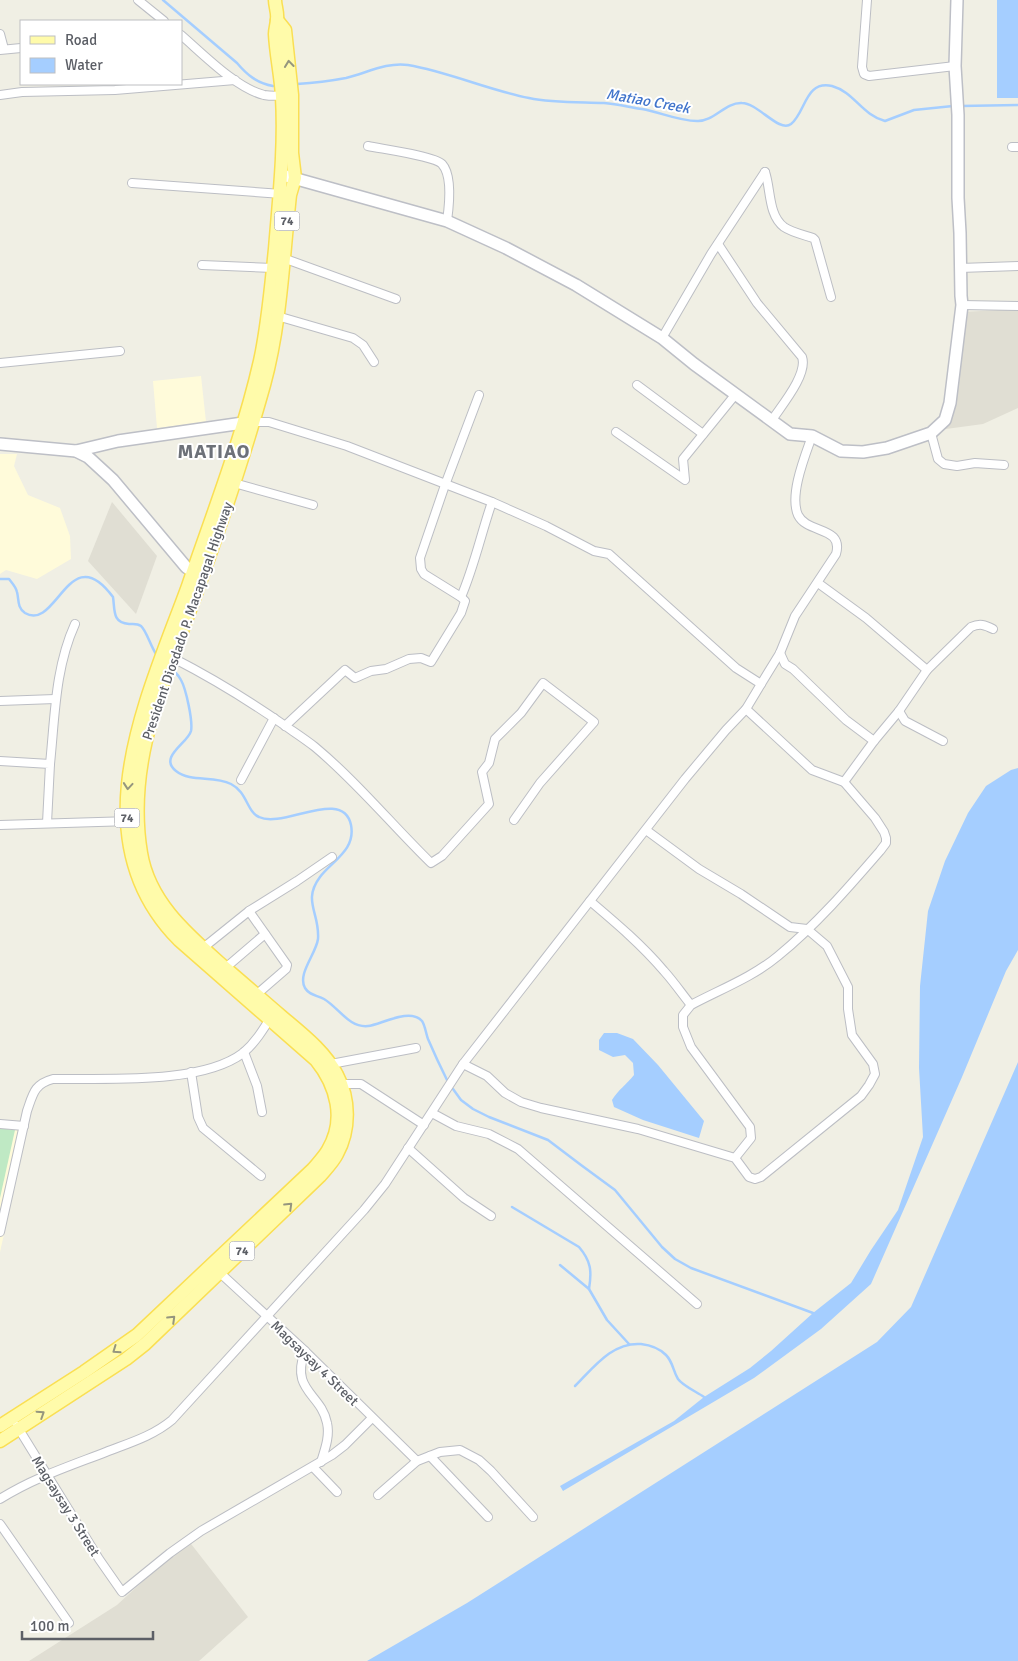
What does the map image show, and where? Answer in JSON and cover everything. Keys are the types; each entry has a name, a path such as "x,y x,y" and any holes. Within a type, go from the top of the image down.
{"main road":[{"name":"President Diosdado P. Macapagal Highway","path":"132,821 127,788 135,739 147,700 234,483 260,361 285,194 295,178 287,95 285,30 277,20 275,0"},
{"name":"President Diosdado P. Macapagal Highway","path":"0,1441 15,1423 137,1335 216,1269 320,1176 336,1157 343,1141 346,1127 347,1113 342,1084 331,1064 323,1054 171,932 157,904 136,872 132,858 132,821 142,752 173,658 197,574 247,423 265,382 277,316 283,258 285,194 282,176 287,95"},
{"name":"President Diosdado P. Macapagal Highway","path":"157,904 203,948 222,972 256,994 329,1077 337,1102 338,1126 327,1152 313,1169 216,1269"},
{"name":"President Diosdado P. Macapagal Highway","path":"0,1426 15,1423"}],"street":[{"path":"138,0 163,20"},
{"path":"867,0 862,67 864,74 869,76 955,66"},
{"path":"282,176 447,221 506,248 576,285 662,338 735,395 790,434 812,436 841,451 863,452 887,448 931,433 945,420 950,403 962,305 958,115 955,66 957,0"},
{"path":"0,34 2,49 20,48"},
{"path":"182,36 235,80 249,89 265,95 287,95"},
{"path":"182,84 235,80"},
{"path":"0,95 22,92 115,90 175,85"},
{"path":"368,146 432,159 442,164 446,171 449,186 447,221"},
{"path":"662,338 718,244 765,172 774,214 778,221 785,228 815,240 831,297"},
{"path":"132,183 183,185 285,194"},
{"path":"718,244 757,303 804,361 801,374 772,420"},
{"path":"283,258 396,300"},
{"path":"202,265 273,268"},
{"path":"960,268 1018,266"},
{"path":"962,305 1018,306"},
{"path":"277,316 352,338 362,345 374,362"},
{"path":"0,363 120,351"},
{"path":"638,385 703,434"},
{"path":"285,726 344,670 355,678 371,671 386,669 409,659 421,658 431,662 461,613 465,601 462,597 424,574 420,558 479,395"},
{"path":"616,432 685,480 684,460 735,395"},
{"path":"0,444 76,451 118,441 247,423 269,422 305,432 347,446 492,502 546,526 594,551 609,554 736,668 761,684"},
{"path":"931,433 938,459 944,464 957,466 975,464 1004,465"},
{"path":"0,1499 46,1475 134,1442 163,1427 172,1420 364,1210 385,1184 463,1064 702,758 746,709 780,653 795,616 836,554 837,542 833,536 803,522 798,514 796,502 800,470 812,436"},
{"path":"76,451 88,457 105,470 174,554 197,574"},
{"path":"234,483 313,505"},
{"path":"462,597 472,574 476,552 492,502"},
{"path":"818,583 866,618 927,670"},
{"path":"47,823 55,699 62,657 74,624"},
{"path":"844,782 874,741 900,711 927,670 971,626 976,624 984,625 993,629"},
{"path":"780,653 785,664 793,669 846,720 874,741"},
{"path":"173,658 218,682 314,746 431,863 442,856 489,804 482,772 489,763 495,739 520,713 543,683 594,722 540,783 514,820"},
{"path":"0,701 55,699"},
{"path":"735,1158 751,1138 750,1127 691,1047 684,1027 683,1015 690,1005 759,969 778,956 838,899 886,843 884,832 875,818 844,782 812,770 746,709"},
{"path":"900,711 905,721 942,741"},
{"path":"241,780 274,718"},
{"path":"0,762 50,764"},
{"path":"0,825 132,821"},
{"path":"463,1064 487,1076 505,1093 521,1102 638,1129 735,1158 749,1177 755,1179 761,1178 861,1096 875,1074 873,1064 852,1035 848,1009 848,987 827,946 807,929 790,927 699,869 646,830"},
{"path":"203,948 249,911 298,881 332,857"},
{"path":"590,901 646,951 690,1005"},
{"path":"249,911 285,961 287,967 256,994"},
{"path":"222,972 265,934"},
{"path":"0,1232 24,1126 33,1094 38,1085 53,1079 149,1077 191,1072 218,1066 244,1052 256,1041 273,1015"},
{"path":"331,1064 416,1048"},
{"path":"244,1052 257,1086 262,1112"},
{"path":"191,1072 198,1117 203,1128 261,1176"},
{"path":"342,1084 361,1084 424,1125"},
{"path":"432,1112 456,1126 489,1134 518,1149 697,1304"},
{"path":"0,1124 24,1126"},
{"path":"408,1148 464,1198 491,1216"},
{"name":"Magsaysay 4 Street","path":"216,1269 305,1351 417,1461"},
{"path":"305,1351 301,1365 303,1383 327,1423 327,1442 321,1462"},
{"path":"337,1492 313,1467 345,1445 372,1418"},
{"name":"Magsaysay 3 Street","path":"15,1423 99,1559 122,1592 170,1553 201,1531 246,1503 313,1467"},
{"path":"378,1495 417,1461 448,1450 460,1450 479,1460 509,1490 532,1517"},
{"path":"430,1456 488,1516"},
{"path":"0,1524 69,1623"}],"shaded area":[{"path":"1018,309 1018,408 983,424 946,429 962,312"},
{"path":"201,376 206,422 157,428 153,381"},
{"path":"0,454 17,454 14,466 28,495 60,508 70,536 71,559 37,579 6,570 0,574"},
{"path":"112,502 157,556 136,614 88,561"},
{"path":"0,1128 27,1131 0,1252"},
{"path":"188,1540 248,1617 199,1661 29,1661 117,1605"}],"green space":[{"path":"0,1128 15,1130 0,1198"}],"water":[{"path":"997,0 1018,0 1018,98 997,98"},
{"path":"1018,768 1018,950 1006,971 962,1077 871,1284 821,1329 754,1378 563,1491 560,1486 674,1421 704,1397 750,1368 771,1351 813,1313 851,1283 898,1210 923,1137 919,1068 920,986 928,911 945,861 968,813 986,786 1011,770"},
{"path":"604,1033 617,1033 633,1039 658,1065 704,1121 699,1138 643,1120 614,1107 612,1100 634,1075 633,1063 625,1055 613,1057 599,1050 599,1040"},
{"path":"1018,1062 1018,1661 367,1661 467,1603 877,1342 911,1307"}],"waterway":[{"name":"Matiao Creek","path":"163,0 249,75 257,81 273,86"},
{"name":"Matiao Creek","path":"297,84 346,78 377,68 400,64 423,68 538,100 614,104 649,110 690,121 709,118 730,106 742,103 748,104 774,121 786,126 796,119 811,92 823,85 840,89 870,114 885,121 914,110 953,106"},
{"name":"Matiao Creek","path":"961,106 1018,105"},
{"path":"0,579 9,579 14,585 22,611 36,615 46,610 74,581 85,577 98,581 113,597 114,611 117,618 124,623 141,626 156,654"},
{"path":"174,671 185,690 191,726 189,736 172,755 171,766 176,771 188,777 224,781 231,784 240,792 252,811 259,817 270,819 282,818 311,811 337,809 346,814 351,825 352,834 347,848 320,877 312,893 318,939 303,977 307,991 329,1003 350,1021 361,1026 373,1025 403,1016 417,1017 423,1023 428,1039 447,1080"},
{"path":"453,1089 461,1100 473,1109 548,1140 615,1190 662,1247 675,1259 691,1268 813,1313"},
{"path":"512,1207 579,1247 590,1266 589,1289"},
{"path":"560,1265 589,1289 607,1320 629,1344"},
{"path":"575,1386 612,1351 631,1344 641,1344 648,1345 664,1353 680,1382 704,1397"}],"district":[{"name":"MATIAO","path":"214,451"}]}
